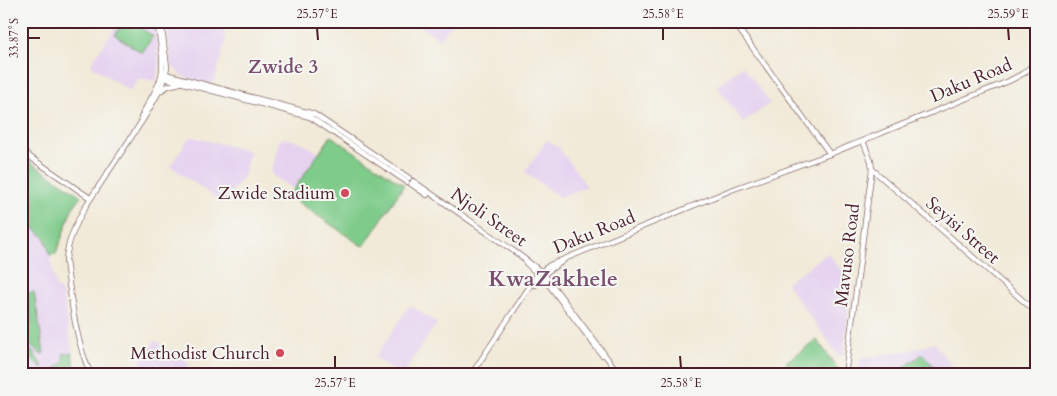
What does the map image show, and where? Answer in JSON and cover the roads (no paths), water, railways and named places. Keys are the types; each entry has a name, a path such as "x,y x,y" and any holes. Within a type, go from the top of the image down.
{"main road":[{"path":"138,124 163,76 157,21"},
{"path":"160,92 166,65 161,21"},
{"path":"733,21 830,154"},
{"name":"Daku Road","path":"473,375 541,274 562,262 656,225 774,174 863,141 1009,81 1024,73 1036,62"},
{"path":"166,65 177,78"},
{"name":"Njoli Street","path":"163,76 314,114 541,274 618,375"},
{"name":"Njoli Street","path":"163,76 182,83 310,117 410,181"},
{"path":"91,375 83,357 79,339 66,261 68,248 78,218 160,92 168,86 182,83"},
{"name":"Mavuso Road","path":"845,375 872,169 871,160 863,141"},
{"path":"21,149 90,198"},
{"path":"871,160 881,176"},
{"name":"Seyisi Street","path":"872,169 1036,312"},
{"path":"870,178 874,174 881,176"}],"place":[{"name":"Zwide Stadium","path":"345,193"},
{"name":"Methodist Church","path":"280,353"}],"district":[{"name":"Zwide 3","path":"283,66"},
{"name":"KwaZakhele","path":"553,278"}]}
